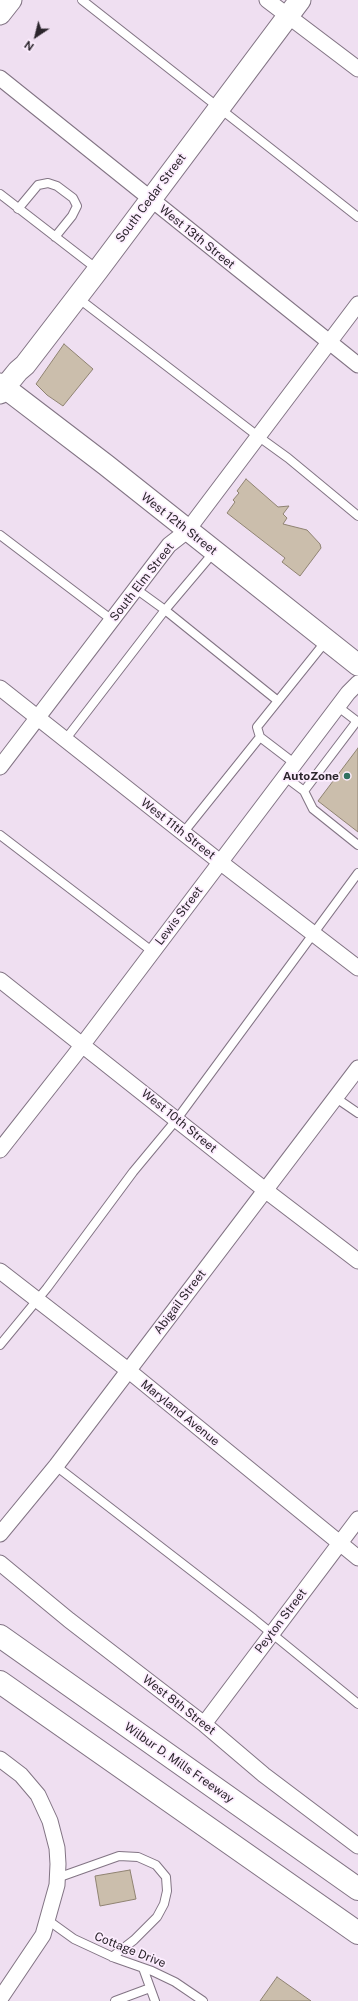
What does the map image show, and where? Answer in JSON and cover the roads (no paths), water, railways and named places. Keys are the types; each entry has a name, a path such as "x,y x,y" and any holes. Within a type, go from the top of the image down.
{"highway":[{"path":"0,1625 77,1691"},
{"name":"Wilbur D. Mills Freeway","path":"0,1636 358,1889"},
{"path":"0,1682 358,1933"}],"main road":[{"path":"0,14 11,0"},
{"name":"South Cedar Street","path":"1,388 25,366 300,0"},
{"name":"West 12th Street","path":"1,388 106,465 187,531 358,665"}],"street":[{"path":"267,0 287,17 358,70"},
{"name":"West 13th Street","path":"0,78 358,366"},
{"name":"South Elm Street","path":"0,767 169,545 187,531 358,304"},
{"name":"Lewis Street","path":"0,1150 153,952 337,706 358,682"},
{"name":"West 11th Street","path":"0,688 38,717 64,740 312,934 358,968"},
{"name":"West 10th Street","path":"0,980 265,1190 358,1261"},
{"name":"Abigail Street","path":"0,1534 56,1466 129,1371 358,1068"},
{"name":"Maryland Avenue","path":"0,1271 129,1371 358,1558"},
{"name":"Peyton Street","path":"204,1724 270,1634 358,1519"},
{"name":"West 8th Street","path":"0,1563 69,1620 204,1724 264,1775 358,1846"},
{"path":"0,1759 29,1782 45,1808 57,1848 57,1878 49,1921 44,1935 0,2000"}],"lane":[{"path":"82,0 358,217"},
{"path":"18,209 38,185 48,183 57,186 73,198 77,206 72,216 55,237"},
{"path":"0,194 98,270"},
{"path":"77,297 288,458 358,516"},
{"path":"0,535 112,620"},
{"path":"64,740 165,610 214,552"},
{"path":"136,589 165,610 278,701"},
{"path":"294,763 260,737 257,727 326,640"},
{"path":"304,791 358,721 337,706"},
{"path":"183,833 260,737"},
{"path":"284,776 304,791 313,809 358,845"},
{"path":"0,835 153,952"},
{"path":"0,1345 37,1300 133,1172 177,1119 312,934 358,874"},
{"path":"336,1098 358,1113"},
{"path":"56,1466 254,1619 270,1634 358,1704"},
{"path":"57,1878 119,1856 138,1857 156,1865 166,1877 167,1891 164,1904 158,1917 134,1940 112,1957"},
{"name":"Cottage Drive","path":"49,1921 74,1939 112,1957 143,1968 175,1982 200,2000"},
{"path":"143,1968 155,2001"},
{"path":"115,2001 150,1988"}],"place":[{"name":"AutoZone","path":"347,776"}]}
